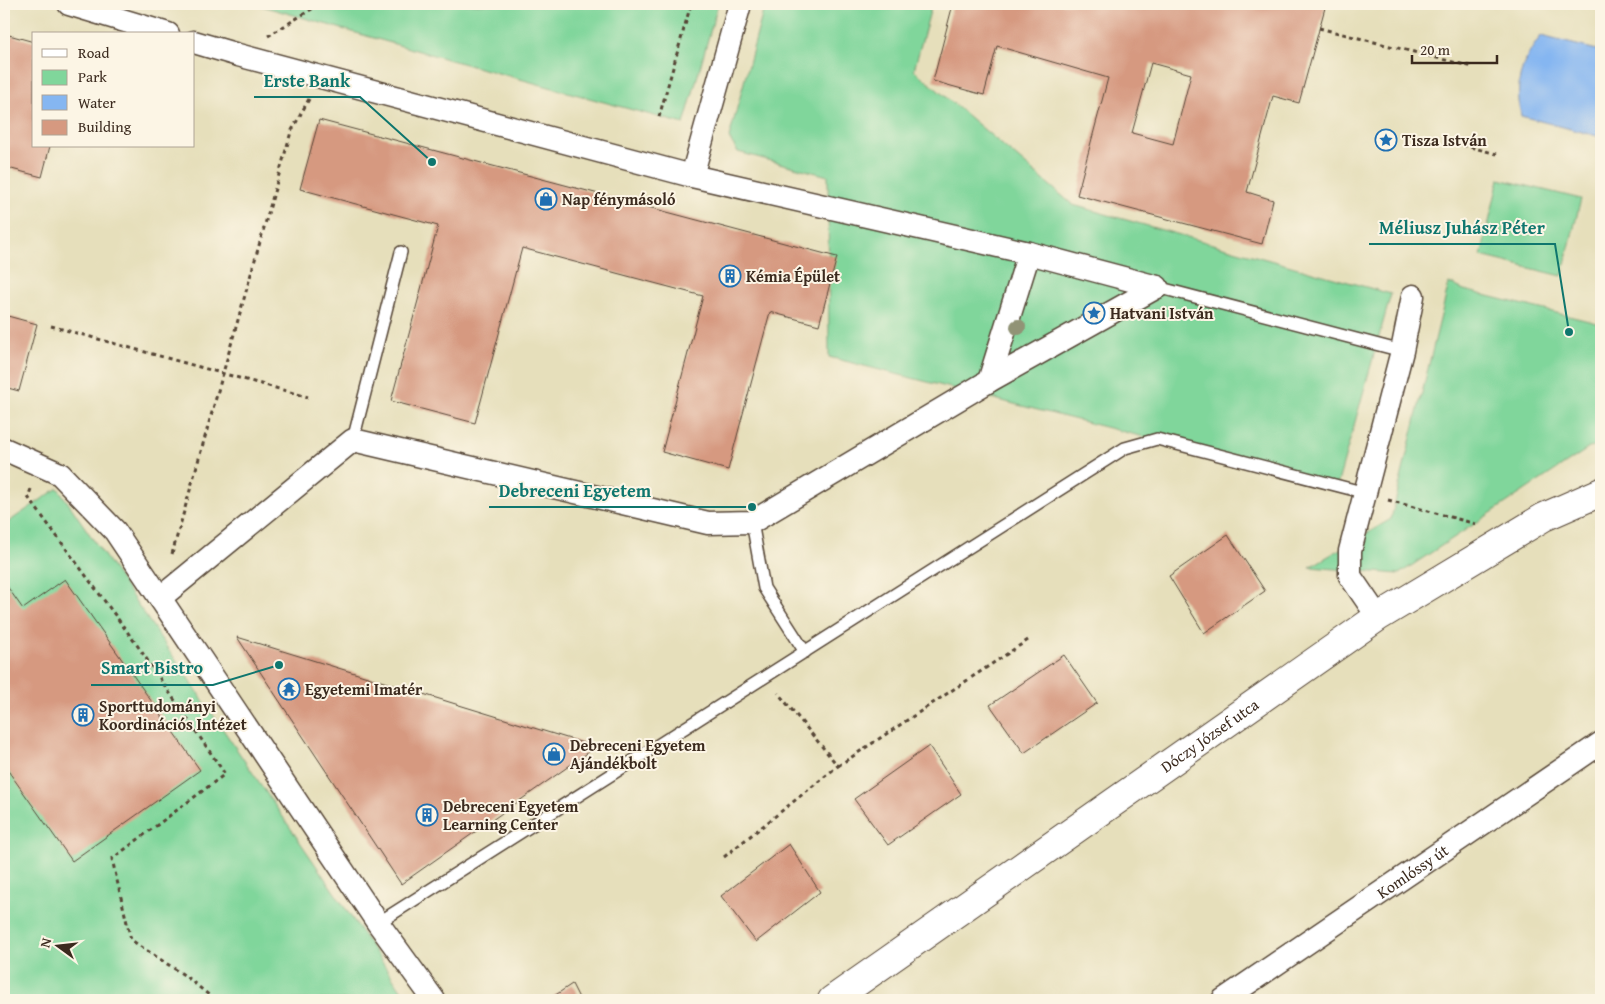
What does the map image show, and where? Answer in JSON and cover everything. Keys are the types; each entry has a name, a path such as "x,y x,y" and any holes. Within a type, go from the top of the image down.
{"street":[{"path":"69,4 161,32"},
{"path":"692,176 740,4"},
{"path":"195,42 692,176 1029,253 1157,287"},
{"path":"990,381 1029,253"},
{"path":"160,598 353,440 708,523 752,522 990,381 1157,287"},
{"path":"1378,617 1350,576 1350,551 1402,351 1413,296"},
{"path":"4,449 60,474 115,531 378,923 434,1000"},
{"name":"Dóczy József utca","path":"832,1000 1378,617 1544,518 1601,492"},
{"name":"Komlóssy út","path":"1223,1000 1601,743"}],"lane":[{"path":"353,440 402,252"},
{"path":"1157,287 1402,351"},
{"path":"378,923 1125,448 1156,439 1366,493"},
{"path":"752,522 764,588 805,652"}],"path":[{"path":"238,55 320,4"},
{"path":"659,117 691,4"},
{"path":"1319,28 1473,67"},
{"path":"160,598 291,132 321,77"},
{"path":"1455,143 1497,154"},
{"path":"51,326 308,397"},
{"path":"39,464 28,497 137,645 225,774 112,859 131,940 184,975 215,1000"},
{"path":"1366,493 1490,528 1502,542"},
{"path":"724,857 838,766 1031,638"},
{"path":"765,677 838,766"}],"green space":[{"path":"255,4 718,4 684,124"},
{"path":"765,4 932,4 914,70 1073,205 1391,294 1337,486 829,357 828,176 738,152 729,138"},
{"path":"1499,179 1581,199 1562,276 1481,256"},
{"path":"1449,283 1464,290 1601,324 1601,445 1589,448 1399,574 1310,567 1391,519"},
{"path":"58,488 408,1000 4,1000 4,525"}],"water":[{"path":"1541,36 1601,51 1601,137 1521,116 1519,83 1521,73 1528,55"}],"building":[{"path":"953,4 1326,4 1299,103 1273,96 1247,192 1273,200 1262,244 1077,195 1108,78 997,46 984,95 933,81","holes":["1151,63 1191,74 1173,144 1132,133"]},
{"path":"9,35 32,41 32,148 49,148 42,177 4,167 4,56"},
{"name":"Kémia Épület","path":"319,120 837,257 819,325 770,312 728,470 662,452 703,296 522,248 475,423 391,401 438,226 300,189"},
{"path":"4,315 37,324 19,391 4,387"},
{"path":"1228,535 1265,591 1204,633 1169,576"},
{"name":"Sporttudományi Koordinációs Intézet","path":"65,579 200,770 72,861 4,765 4,582 23,609"},
{"name":"Debreceni Egyetem Learning Center","path":"237,637 596,747 401,884"},
{"path":"1064,655 1097,703 1024,753 990,705"},
{"path":"929,746 961,794 888,845 854,799"},
{"path":"789,844 820,892 756,942 721,896"},
{"path":"572,984 580,1000 548,1000"}],"place":[{"name":"Tisza István","path":"1386,140"},
{"name":"Erste Bank","path":"432,162"},
{"name":"Nap fénymásoló","path":"546,199"},
{"name":"Kémia Épület","path":"730,276"},
{"name":"Hatvani István","path":"1094,313"},
{"name":"Méliusz Juhász Péter","path":"1569,332"},
{"name":"Debreceni Egyetem","path":"752,507"},
{"name":"Smart Bistro","path":"279,665"},
{"name":"Egyetemi Imatér","path":"289,689"},
{"name":"Sporttudományi Koordinációs Intézet","path":"83,715"},
{"name":"Debreceni Egyetem Ajándékbolt","path":"554,754"},
{"name":"Debreceni Egyetem Learning Center","path":"427,815"}]}
